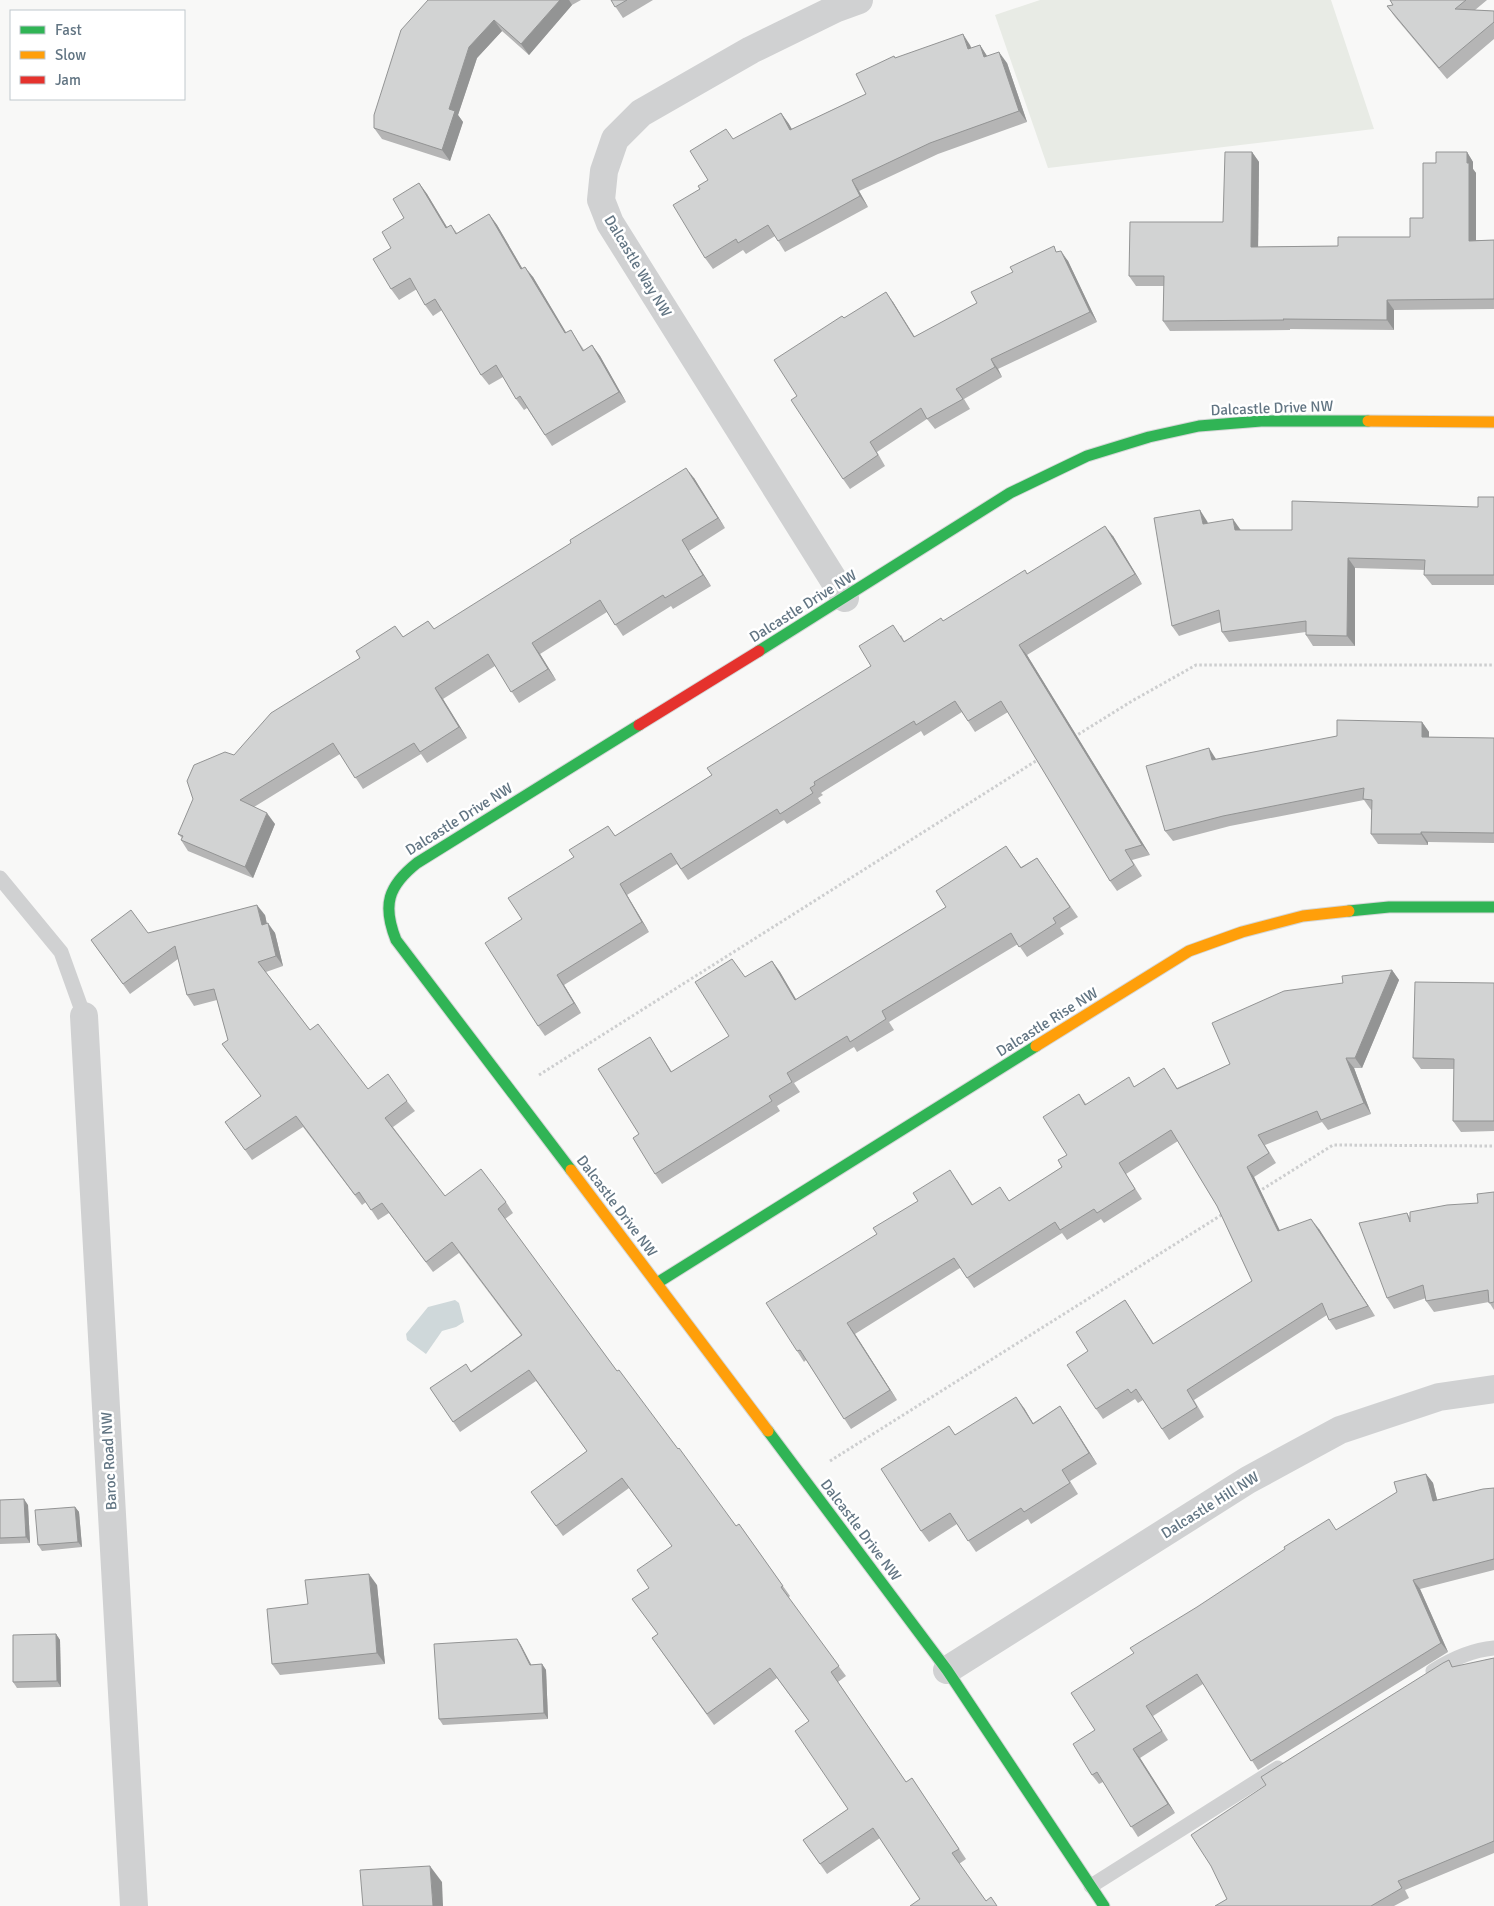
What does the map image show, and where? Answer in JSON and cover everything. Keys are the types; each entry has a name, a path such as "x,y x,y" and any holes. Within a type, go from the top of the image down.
{"street":[{"name":"Dalcastle Way NW","path":"845,598 610,223 601,200 604,171 615,139 641,113 751,50 837,8 859,0"},
{"name":"Dalcastle Drive NW","path":"1104,1906 947,1670 657,1283 396,940 390,928 387,915 388,901 393,885 403,872 417,862 845,598 1010,493 1088,456 1149,436 1199,426 1261,421 1494,422"},
{"name":"Dalcastle Rise NW","path":"657,1283 1189,951 1242,932 1303,916 1389,906 1494,907"},
{"name":"Baroc Road NW","path":"84,1016 134,1906"},
{"name":"Dalcastle Hill NW","path":"947,1670 1248,1480 1340,1430 1439,1397 1494,1389"}],"lane":[{"path":"0,878 61,952 84,1016"},
{"path":"1420,1679 1445,1664 1476,1650 1494,1648"},
{"path":"1091,1886 1287,1762"}],"path":[{"path":"1073,738 1132,701 1196,665 1494,665"},
{"path":"537,1076 1040,759"},
{"path":"1257,1193 1333,1145 1494,1146"},
{"path":"828,1462 1224,1214"}],"shaded area":[{"path":"1040,0 1331,0 1374,129 1048,168 995,15"},
{"path":"455,1300 459,1303 464,1322 456,1327 442,1331 426,1354 407,1340 406,1334 428,1307"}],"building":[{"path":"428,0 560,0 521,44 494,20 469,47 449,109 455,111 442,150 374,128 374,115 401,30"},
{"path":"611,0 627,0 615,7"},
{"path":"1390,0 1466,0 1455,9 1494,11 1494,22 1439,68 1387,6 1393,5"},
{"path":"963,34 968,49 980,45 984,57 999,52 1019,111 930,143 852,180 860,196 778,241 768,225 738,243 736,239 705,258 673,205 700,189 698,186 708,180 690,151 726,129 733,139 781,113 790,130 866,94 856,74 894,56 895,58"},
{"path":"1225,152 1252,152 1251,247 1338,246 1338,237 1410,237 1410,218 1423,218 1423,163 1436,163 1436,152 1467,152 1467,163 1469,163 1469,241 1494,240 1494,299 1387,300 1387,320 1163,321 1164,276 1129,276 1130,222 1223,222"},
{"path":"419,183 446,228 451,225 456,234 489,214 521,269 525,267 565,333 571,330 583,351 592,345 619,392 545,435 520,396 516,399 496,365 481,375 435,299 425,305 410,278 391,289 373,259 391,248 382,232 404,218 393,199"},
{"path":"1054,246 1056,252 1061,251 1090,312 991,359 995,367 956,389 963,399 927,419 921,408 870,442 878,455 843,479 791,400 797,396 774,360 842,316 844,318 886,292 914,337 977,303 971,292 1013,272 1010,267"},
{"path":"686,468 718,518 682,540 703,575 665,598 663,595 615,625 600,600 532,643 548,669 511,692 488,654 435,688 459,727 420,752 414,743 355,778 333,743 240,800 267,813 245,867 181,840 183,836 178,834 193,799 187,781 194,765 225,752 234,755 271,713 360,658 356,651 395,626 403,637 428,621 434,629 571,543 570,540"},
{"path":"1478,497 1494,497 1494,575 1424,575 1425,560 1348,558 1347,636 1306,635 1306,621 1222,632 1219,610 1172,626 1154,518 1200,510 1203,524 1233,519 1235,530 1292,530 1292,501 1478,507"},
{"path":"1105,526 1135,574 1019,645 1142,845 1125,850 1134,865 1110,881 1001,701 968,721 955,701 916,725 914,721 814,782 815,785 810,788 813,793 780,814 777,809 681,869 671,853 620,884 642,922 557,975 574,1003 538,1026 485,943 522,919 508,898 574,857 569,850 608,826 615,836 712,775 707,768 871,666 859,646 893,625 904,642 941,618 943,621 1025,570 1027,574"},
{"path":"1337,720 1422,722 1422,737 1494,738 1494,833 1421,832 1421,834 1371,834 1372,800 1363,799 1364,788 1223,816 1165,831 1146,766 1209,748 1212,760 1337,736"},
{"path":"1006,846 1021,868 1037,858 1070,907 1053,918 1056,923 1019,947 1011,933 882,1011 886,1019 850,1042 847,1036 787,1073 792,1082 769,1096 772,1101 655,1174 633,1138 639,1134 598,1069 650,1037 671,1072 729,1036 695,982 732,959 745,977 772,961 795,1000 946,907 936,891"},
{"path":"257,905 262,925 268,923 276,956 258,962 310,1030 318,1024 368,1089 388,1074 407,1101 385,1118 445,1196 481,1169 506,1202 498,1209 617,1371 619,1370 679,1448 736,1526 739,1524 783,1586 781,1587 839,1666 831,1672 906,1782 912,1778 959,1849 952,1853 986,1901 991,1897 997,1906 910,1906 920,1899 873,1828 820,1864 803,1840 848,1809 795,1731 809,1721 770,1668 707,1714 652,1638 658,1634 632,1599 649,1588 637,1570 672,1546 622,1478 556,1526 531,1492 587,1451 529,1370 453,1422 430,1388 466,1364 471,1372 522,1335 452,1242 426,1262 382,1203 371,1210 359,1192 355,1195 296,1116 245,1150 225,1122 261,1096 222,1044 228,1040 214,989 187,995 175,946 123,984 91,940 131,910 148,933"},
{"path":"1392,970 1355,1058 1346,1058 1364,1103 1321,1120 1317,1111 1258,1135 1269,1153 1247,1167 1278,1231 1311,1219 1368,1306 1329,1320 1322,1303 1187,1390 1197,1407 1162,1429 1136,1389 1131,1393 1128,1389 1096,1409 1067,1365 1088,1351 1076,1332 1125,1300 1153,1344 1252,1281 1217,1206 1171,1130 1119,1163 1135,1189 1097,1213 1094,1209 1060,1230 1055,1222 967,1278 954,1258 847,1323 890,1390 844,1419 800,1350 797,1351 766,1303 877,1234 873,1228 918,1201 913,1193 950,1170 972,1205 1000,1187 1009,1201 1062,1167 1058,1160 1067,1155 1043,1117 1079,1094 1085,1105 1129,1077 1134,1087 1164,1068 1177,1089 1230,1064 1212,1023 1284,991 1343,983 1342,976"},
{"path":"1415,982 1494,983 1494,1121 1453,1121 1454,1059 1413,1058"},
{"path":"1494,1192 1494,1302 1489,1303 1488,1290 1426,1301 1423,1285 1387,1298 1359,1223 1407,1213 1410,1222 1410,1212 1447,1205 1478,1203 1477,1194"},
{"path":"1016,1397 1033,1424 1060,1406 1089,1453 1062,1470 1070,1483 1024,1512 1021,1508 968,1541 950,1513 921,1531 881,1469 949,1426 955,1435"},
{"path":"1426,1474 1433,1501 1494,1488 1494,1559 1413,1580 1441,1643 1251,1761 1197,1674 1146,1706 1162,1731 1133,1749 1168,1804 1131,1827 1097,1772 1092,1775 1073,1744 1095,1730 1071,1693 1134,1653 1130,1648 1197,1607 1285,1549 1284,1547 1329,1519 1336,1530 1397,1492 1394,1482"},
{"path":"24,1499 26,1537 0,1538 0,1500"},
{"path":"75,1507 78,1542 38,1545 35,1510"},
{"path":"369,1574 377,1653 272,1664 267,1609 308,1604 305,1580"},
{"path":"56,1634 57,1681 13,1682 13,1635"},
{"path":"517,1639 530,1665 542,1664 544,1713 439,1719 434,1644"},
{"path":"1494,1658 1494,1841 1398,1881 1402,1888 1371,1906 1215,1906 1227,1899 1211,1866 1191,1835 1266,1785 1261,1777 1443,1663 1449,1660 1452,1667"},
{"path":"430,1866 433,1906 363,1906 360,1870"}],"traffic: fast":[{"path":"759,651 1010,493 1087,456 1149,437 1199,426 1261,421 1368,421"},
{"path":"571,1170 396,940 389,916 390,897 394,888 407,871 417,863 639,725"},
{"path":"1349,911 1389,907 1494,907"},
{"path":"657,1283 1036,1046"},
{"path":"768,1431 947,1670 1104,1906"}],"traffic: slow":[{"path":"1368,421 1494,422"},
{"path":"1036,1046 1189,951 1242,932 1303,916 1349,911"},
{"path":"571,1170 768,1431"}],"traffic: jam":[{"path":"639,725 759,651"}]}
